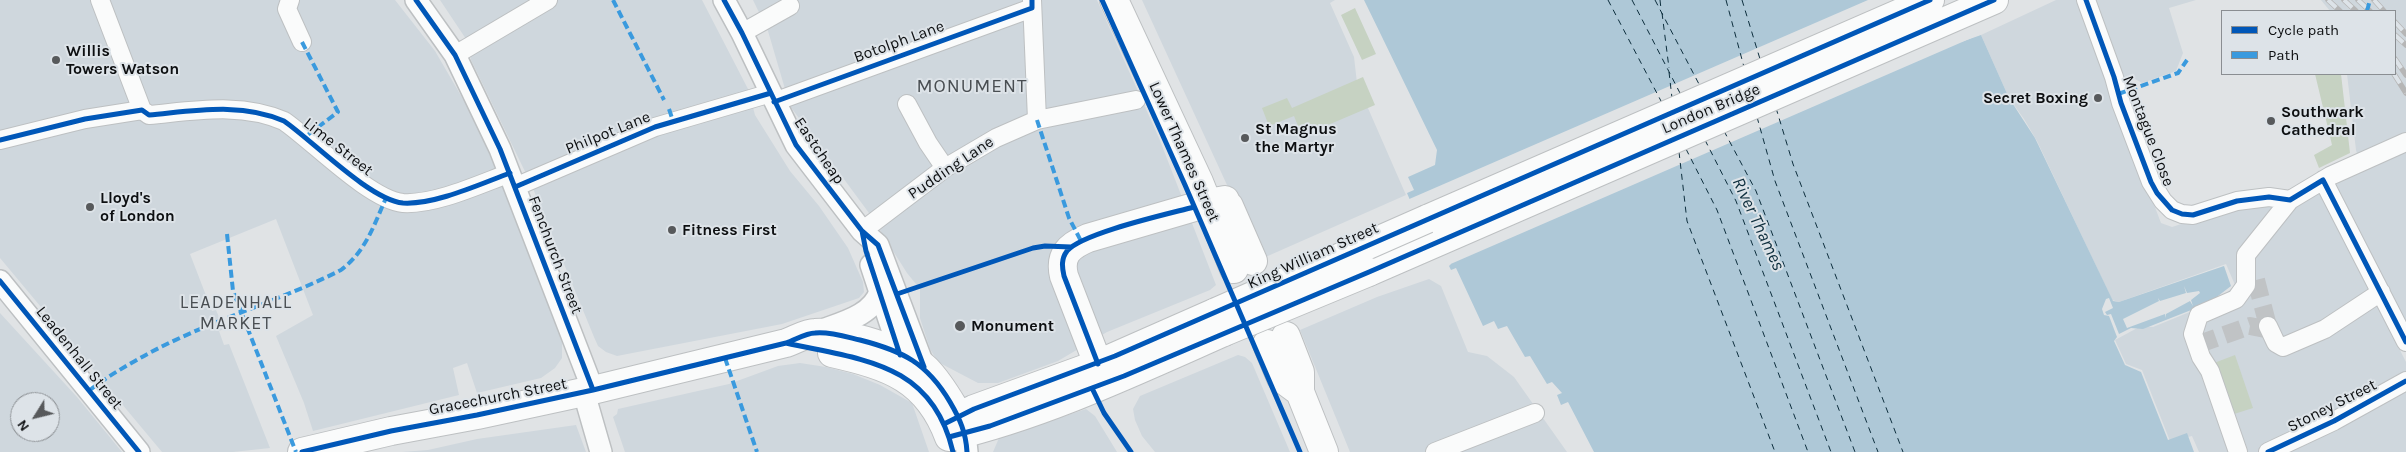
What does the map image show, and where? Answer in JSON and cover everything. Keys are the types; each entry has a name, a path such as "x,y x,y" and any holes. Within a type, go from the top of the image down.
{"main road":[{"name":"Lower Thames Street","path":"1114,0 1217,201"},
{"name":"Lower Thames Street","path":"1134,0 1244,265"},
{"name":"London Bridge","path":"1432,231 1930,0"},
{"name":"London Bridge","path":"1432,231 1994,0"},
{"path":"1098,364 1064,276 1062,266 1065,253 1071,246 1088,238 1217,201"},
{"name":"King William Street","path":"956,436 1098,364 1220,322 1432,231"},
{"name":"King William Street","path":"956,436 990,426 1118,378 1220,322"},
{"name":"Gracechurch Street","path":"302,452 405,428 588,392 786,343 815,332 851,338 898,352 919,375 943,389 956,436"},
{"path":"1276,340 1281,378 1300,392 1324,452"},
{"name":"Gracechurch Street","path":"786,343 861,360 901,374 919,375"}],"street":[{"path":"100,0 142,110"},
{"name":"Fenchurch Street","path":"416,0 455,55 512,180 588,392 600,452"},
{"path":"455,55 548,0"},
{"name":"Eastcheap","path":"724,0 796,144 862,231 878,245 919,375"},
{"name":"Montague Close","path":"2086,0 2151,182 2163,201 2172,210 2182,214 2193,215 2237,201 2269,197 2290,200"},
{"path":"289,1 287,9 302,42"},
{"path":"1032,4 1037,120"},
{"name":"Botolph Lane","path":"773,97 1032,4"},
{"path":"742,33 790,6"},
{"name":"Philpot Lane","path":"512,180 664,124 773,97"},
{"name":"Pudding Lane","path":"862,231 945,168 996,138 1037,120 1136,100"},
{"path":"907,104 945,168"},
{"name":"Lime Street","path":"6,138 85,119 142,110 149,115 227,109 270,115 296,129 345,170 386,198 402,203 421,202 512,180"},
{"path":"2238,452 2210,371 2197,341 2199,315 2236,299 2250,274 2246,255 2290,200 2323,180 2406,142"},
{"path":"2323,180 2406,342"},
{"name":"Eastcheap","path":"862,231 866,251 898,352"},
{"name":"Leadenhall Street","path":"0,281 139,452"},
{"name":"Gracechurch Street","path":"815,332 869,309 877,302 880,291"},
{"path":"2267,328 2276,343 2283,347 2325,329 2381,292"},
{"name":"Stoney Street","path":"2268,452 2334,421 2406,381"},
{"path":"1435,452 1503,422 1535,413"}],"shaded area":[{"path":"0,0 395,0 435,51 474,118 495,164 562,342 562,358 555,368 541,378 477,393 467,363 453,368 459,395 313,431 304,403 276,336 313,315 276,219 190,254 212,311 216,310 224,329 219,331 224,345 229,344 270,448 233,452 162,452 0,258"},
{"path":"440,0 702,0 748,89 755,115 790,171 819,206 848,248 863,282 864,292 859,298 782,324 617,356 606,352 598,346 532,186 471,60 466,39"},
{"path":"753,0 1097,0 1159,138 1216,285 1210,290 1107,332 1058,361 998,383 978,383 938,362 930,349 920,318 920,289 907,273 869,213 790,106 768,31"},
{"path":"1142,0 1335,0 1330,3 1354,57 1357,83 1406,195 1261,259"},
{"path":"2056,0 2076,0 2161,223 2172,227 2272,195 2319,191 2406,362 2406,452 2199,452 2192,436 2170,441 2142,370 2126,364 2115,340 2141,326 2153,327 2219,300 2235,285 2226,264 2119,302 2112,300 2037,141 2009,98 1981,35"},
{"path":"2096,0 2196,0 2169,8 2183,53 2176,71 2142,83 2135,79 2122,77"},
{"path":"2321,0 2406,0 2406,329 2336,184 2362,171 2356,150 2347,75 2396,75 2396,10 2329,10"},
{"path":"1429,279 1441,286 1468,352 1487,356 1514,377 1567,452 1350,452 1300,330 1377,297"},
{"path":"0,313 77,397 122,452 0,452"},
{"path":"1238,355 1245,357 1252,363 1290,452 1155,452 1142,436 1135,420 1133,409 1140,396"},
{"path":"800,363 853,374 880,385 912,403 929,452 625,452 613,417 617,414 618,409 729,384 778,366"},
{"path":"1086,409 1095,416 1117,452 993,452 999,438"},
{"path":"576,425 586,452 402,452 428,450 477,439"}],"green space":[{"path":"1355,8 1376,54 1362,60 1341,15"},
{"path":"2315,75 2341,75 2350,153 2319,168 2314,155 2332,145"},
{"path":"1363,77 1375,105 1302,136 1294,116 1269,126 1262,108 1287,98 1292,108"},
{"path":"2235,355 2253,408 2231,415 2214,363"}],"water":[{"name":"River Thames","path":"1364,0 1943,0 1961,42 1981,35 2009,98 2035,138 2113,301 2119,302 2224,266 2231,286 2209,303 2143,329 2131,328 2119,334 2111,314 2107,315 2105,312 2113,308 2109,298 2106,299 2102,309 2104,315 2109,316 2117,337 2114,341 2125,365 2141,372 2168,440 2187,433 2194,452 1594,452 1568,402 1561,405 1557,395 1562,393 1552,382 1547,384 1530,356 1525,357 1507,326 1498,329 1494,321 1483,326 1456,268 1451,270 1449,266 1451,264 1423,200 1412,205 1407,193 1414,190 1408,177 1435,165 1437,150","holes":["2184,286 2187,293 2199,291 2200,293 2191,300 2193,306 2190,301 2166,314 2166,318 2165,314 2127,328 2123,319 2159,301 2158,298 2160,301 2186,293"]}],"pier":[{"path":"1868,0 1946,0 1963,39 1980,32 1983,33 1446,266 1448,263 1422,203 1412,207 1407,200"}],"ferry route":[{"path":"1608,0 1661,101"},
{"path":"1632,0 1681,95"},
{"path":"1655,0 1700,86"},
{"path":"1660,0 1661,9"},
{"path":"1726,0 1744,67"},
{"path":"1742,0 1760,59"},
{"path":"1662,13 1669,68"},
{"path":"1669,72 1672,98"},
{"path":"1776,108 1793,164 1903,452"},
{"path":"1757,117 1775,181 1878,452"},
{"path":"1724,131 1756,191 1855,452"},
{"path":"1705,140 1736,201 1831,452"},
{"path":"1686,149 1717,210 1808,452"},
{"path":"1679,152 1687,221 1775,452"}],"tunnel":[{"path":"2256,280 2268,326"},
{"path":"2199,344 2250,326 2265,329"}],"railway":[{"path":"2328,0 2339,10"},
{"path":"2344,0 2355,10"},
{"path":"2358,0 2369,10"},
{"path":"2374,0 2383,10"},
{"path":"2396,23 2406,34"},
{"path":"2396,36 2406,45"},
{"path":"2396,60 2406,75"},
{"path":"2395,75 2406,93"}],"marked path":[{"path":"613,0 664,100"},
{"path":"2367,10 2370,0"},
{"path":"302,42 338,112 305,137"},
{"path":"2118,94 2178,73 2187,60"},
{"path":"669,109 673,121"},
{"path":"1037,120 1069,218 1081,241"},
{"path":"90,390 117,371 185,336 341,270 350,263 363,246 386,198"},
{"path":"227,234 233,291 296,452"},
{"path":"725,358 757,452"}],"cycle path":[{"path":"416,0 455,55 500,149 593,390"},
{"path":"724,0 796,145 862,231 878,245 924,367"},
{"path":"774,102 1032,8 1032,0"},
{"path":"1102,0 1185,185 1300,452"},
{"path":"944,424 974,409 1115,356 1930,0"},
{"path":"949,437 990,426 1124,376 1369,272 1994,0"},
{"path":"2086,0 2114,77 2121,103 2151,182 2157,193 2172,210 2182,214 2193,215 2237,201 2269,197 2290,200 2323,180 2406,342"},
{"path":"515,187 655,127 771,93"},
{"path":"0,140 85,119 142,110 149,115 217,109 251,111 284,121 358,181 375,192 403,203 429,201 510,173"},
{"path":"1098,364 1064,276 1062,263 1065,254 1076,244 1107,231 1194,207"},
{"path":"862,231 866,251 900,355"},
{"path":"897,294 1033,248 1045,246 1071,247"},
{"path":"0,281 139,452"},
{"path":"302,452 391,431 593,390 786,343 812,333 832,334 875,344 901,354 923,368 932,377 954,408 964,432 967,452"},
{"path":"786,343 867,361 890,370 911,382 929,399 943,422 953,452"},
{"path":"2268,452 2334,421 2406,381"},
{"path":"1092,388 1104,413 1131,452"}],"place":[{"name":"Willis Towers Watson","path":"56,60"},
{"name":"Secret Boxing","path":"2098,98"},
{"name":"Southwark Cathedral","path":"2271,121"},
{"name":"St Magnus the Martyr","path":"1245,138"},
{"name":"Lloyd's of London","path":"90,207"},
{"name":"Fitness First","path":"672,230"},
{"name":"Monument","path":"960,326"}],"district":[{"name":"MONUMENT","path":"972,87"},
{"name":"LEADENHALL MARKET","path":"236,313"}]}
